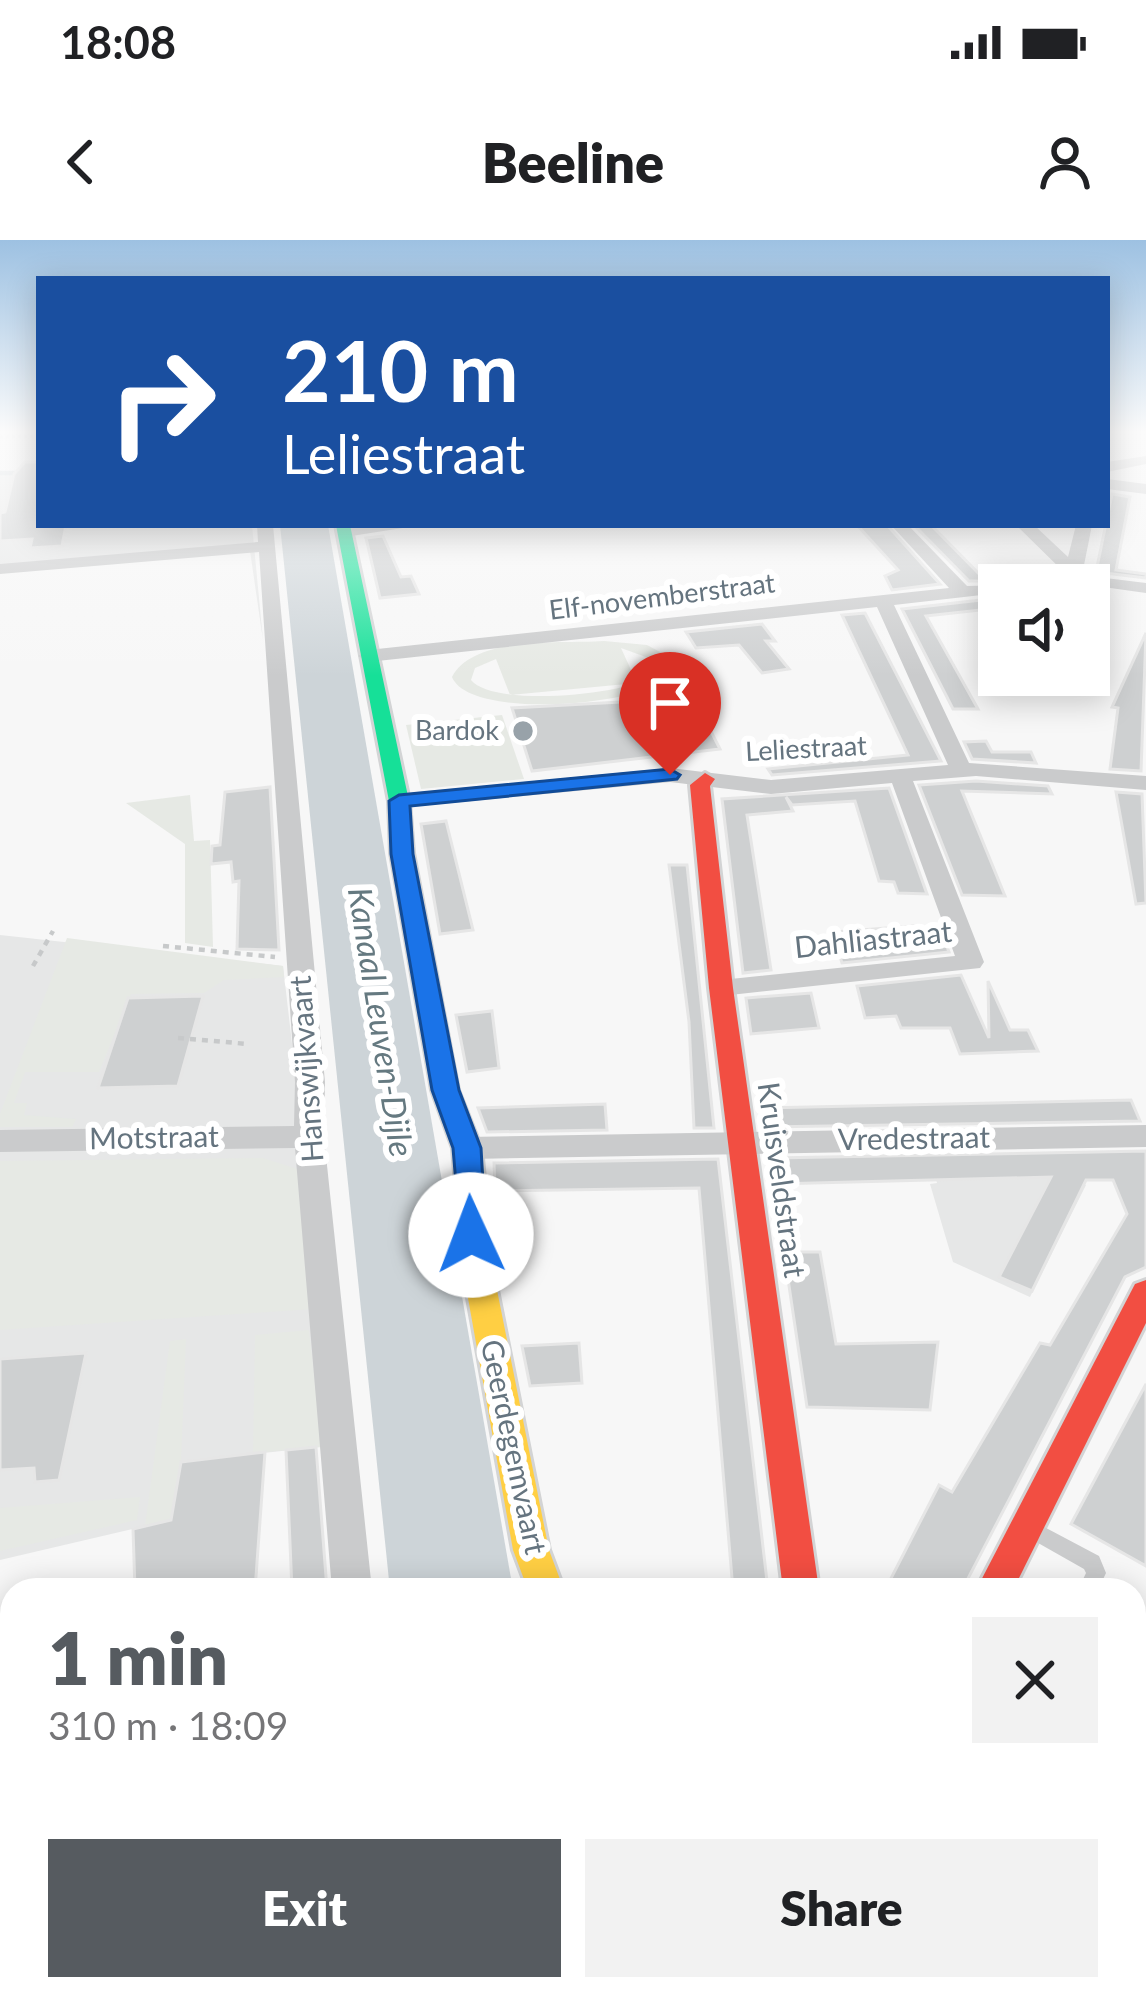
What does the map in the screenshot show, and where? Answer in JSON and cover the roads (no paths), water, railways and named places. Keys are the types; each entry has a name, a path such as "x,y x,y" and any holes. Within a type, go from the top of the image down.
{"street":[{"name":"Geerdegemvaart","path":"344,528 399,801 402,854 445,1090 467,1148 471,1235 531,1550 542,1578"},
{"path":"902,528 962,591"},
{"path":"1027,528 1066,564"},
{"path":"1080,564 1084,528"},
{"path":"0,569 264,536"},
{"name":"Hanswijkvaart","path":"264,536 309,1137 351,1578"},
{"path":"1110,582 1146,588"},
{"name":"Elf-novemberstraat","path":"368,656 978,590"},
{"path":"882,598 961,770"},
{"name":"Leliestraat","path":"399,801 670,775 771,787 961,770 1146,783"},
{"name":"Dahliastraat","path":"721,988 971,962 899,773"},
{"name":"Kruisveldstraat","path":"705,779 700,785 721,988 799,1578"},
{"name":"Vredestraat","path":"467,1148 1146,1136"},
{"name":"Motstraat","path":"0,1141 309,1137"},
{"path":"1000,1578 1145,1297"}],"lane":[{"path":"1024,1526 1092,1563 1094,1578"}],"water":[{"name":"Kanaal Leuven-Dijle","path":"280,528 329,528 511,1578 389,1578"}],"place":[{"name":"Bardok","path":"523,731"}]}
